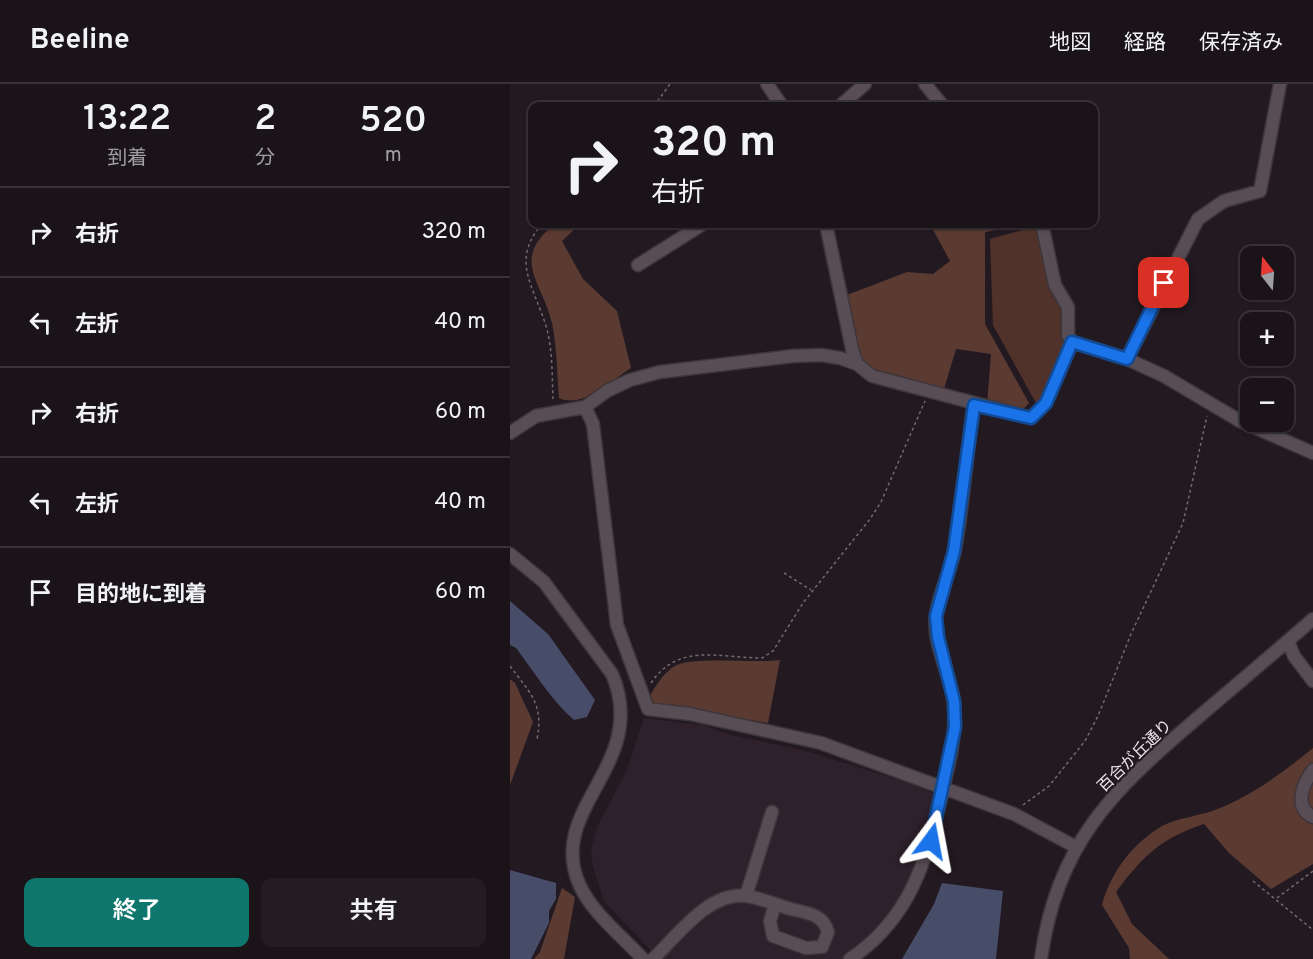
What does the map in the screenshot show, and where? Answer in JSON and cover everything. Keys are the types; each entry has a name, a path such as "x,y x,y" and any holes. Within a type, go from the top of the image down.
{"street":[{"path":"767,84 779,102"},
{"path":"845,102 865,84"},
{"path":"925,84 940,102"},
{"path":"1127,359 1198,219 1224,201 1260,191 1280,84"},
{"path":"638,265 697,228"},
{"path":"827,228 857,364"},
{"path":"1043,228 1055,285 1068,308 1068,335 1072,342 1127,359 1270,436 1313,453"},
{"path":"510,433 536,416 585,407 615,387 660,372 793,356 830,356 857,364 872,376 974,405 1031,418 1046,403 1072,342"},
{"path":"850,959 873,943 893,920 910,892 931,841 954,740 955,712 938,637 936,616 954,551 974,405"},
{"path":"585,407 593,424 617,625 648,709 690,714 821,743 903,771 943,789 1014,814 1076,847"},
{"path":"510,554 544,582 612,674 619,691 622,720 620,736 614,754 577,826 573,850 574,863 586,896 643,959"},
{"name":"百合が丘通り","path":"1041,959 1054,896 1076,847 1097,816 1126,781 1313,619"},
{"path":"1288,641 1294,656 1313,681"},
{"path":"1313,770 1301,798 1304,810 1313,817"},
{"path":"746,896 772,812"},
{"path":"653,959 711,905 730,897 746,896 775,904 821,919 828,932 822,947 806,948 773,936 770,921 775,904"}],"path":[{"path":"657,102 670,84"},
{"path":"539,228 525,248 522,259 524,272 546,326 554,411"},
{"path":"642,696 659,672 682,657 768,656 777,646 812,591 830,572 881,502 930,392"},
{"path":"1014,814 1049,786 1085,741 1098,716 1131,634 1183,523 1211,403"},
{"path":"784,573 812,591"},
{"path":"510,666 534,699 541,720 537,739"},
{"path":"1276,899 1313,871"},
{"path":"1253,881 1313,930"}],"shaded area":[{"path":"551,228 576,228 562,241 583,279 617,311 631,368 596,392 578,400 559,398 552,323 533,271 534,248"},
{"path":"932,228 1008,228 985,232 985,324 1029,403 1019,414 987,404 991,354 956,349 944,389 874,370 855,357 847,295 907,272 933,274 950,261"},
{"path":"1038,228 1063,307 1068,343 1037,405 993,325 990,239"},
{"path":"780,660 768,723 655,704 649,697 666,674 681,663"},
{"path":"510,679 515,683 533,722 510,785"},
{"path":"644,718 702,725 731,735 806,751 915,785 936,795 916,875 882,929 846,959 659,959 604,901 593,866 591,850 598,825 627,770"},
{"path":"1313,748 1313,864 1271,889 1229,853 1204,824 1176,835 1144,858 1116,892 1132,924 1169,959 1130,959 1129,948 1102,905 1117,870 1132,850 1162,826 1213,811 1245,796"},
{"path":"562,888 575,897 564,959 534,959 540,952"}],"water":[{"path":"510,601 548,634 595,700 587,717 574,720 551,695 516,648 510,645"},
{"path":"510,870 556,883 556,899 549,911 549,923 531,959 510,959"},
{"path":"942,883 1003,891 996,959 902,959 934,904"}],"route":[{"path":"931,841 955,727 954,701 938,637 936,616 954,551 974,405 1022,418 1031,418 1046,403 1072,342 1127,359 1164,283"}]}
